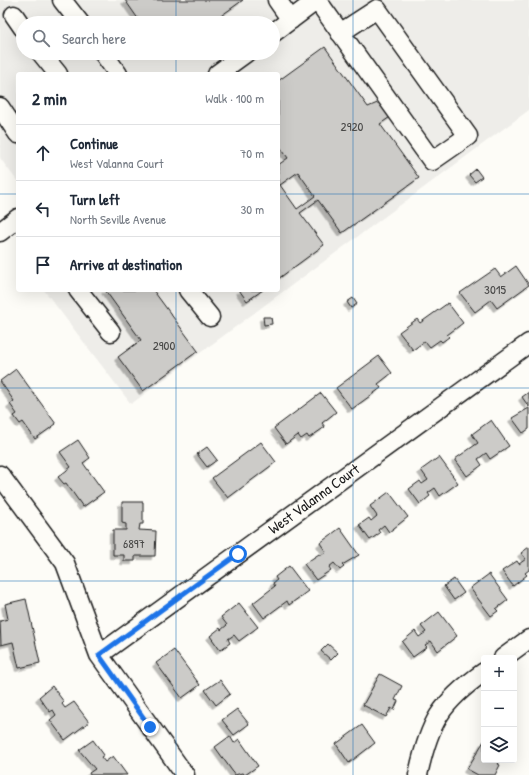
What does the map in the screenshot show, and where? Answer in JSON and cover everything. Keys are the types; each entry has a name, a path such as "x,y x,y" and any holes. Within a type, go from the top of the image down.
{"street":[{"path":"62,0 75,16"},
{"path":"277,0 291,20"},
{"path":"280,28 317,0 340,33 432,161 468,136 377,9 340,33"},
{"path":"47,60 56,72"},
{"path":"107,60 116,72"},
{"path":"220,72 236,60"},
{"path":"0,107 16,131"},
{"path":"0,232 16,220"},
{"path":"80,292 111,332"},
{"path":"190,292 210,317"},
{"name":"West Valanna Court","path":"99,655 529,343"},
{"path":"0,475 65,563 99,655 185,775"},
{"path":"507,655 529,639"},
{"path":"418,775 424,749 438,716 464,686 481,674"}],"shaded area":[{"path":"0,0 529,0 529,110 131,404 46,292 280,292 280,72 16,72 16,179 0,158"}],"building":[{"path":"125,0 243,0 221,16 136,16"},
{"path":"325,47 368,107 382,101 393,115 380,124 419,178 342,233 318,200 300,213 324,245 280,278 280,185 280,164 288,158 280,147 280,80","holes":["298,172 315,196 297,209 280,185"]},
{"path":"476,169 482,177 475,182 469,175"},
{"path":"516,266 529,285 497,308 491,300 475,312 460,293 495,269 501,277"},
{"path":"106,292 154,292 198,351 143,391 118,357 141,340"},
{"path":"240,292 260,292 247,301"},
{"path":"353,298 357,304 351,308 347,302"},
{"path":"448,303 463,323 447,335 449,337 442,342 440,340 430,347 425,341 413,350 399,332 417,319 420,323"},
{"path":"263,317 271,317 272,324 264,325"},
{"path":"379,356 392,373 378,384 381,388 352,409 336,388"},
{"path":"16,369 56,424 35,439 23,422 20,424 14,416 17,414 10,404 14,401 0,381"},
{"path":"529,392 529,407 522,397"},
{"path":"321,393 336,412 322,423 325,427 309,438 307,435 301,439 298,435 286,444 274,428"},
{"path":"529,408 529,429 523,433 512,418"},
{"path":"491,420 509,446 490,459 486,453 478,459 482,465 467,476 455,459 478,443 472,434"},
{"path":"78,440 90,458 83,463 104,492 83,507 66,483 64,484 58,477 71,467 60,452"},
{"path":"261,442 276,462 228,498 212,478"},
{"path":"207,447 217,460 207,467 197,454"},
{"path":"439,457 458,483 440,496 435,488 428,493 430,496 420,504 409,489 420,481 422,484 428,480 421,470"},
{"path":"389,492 408,517 389,532 384,525 378,530 380,533 370,540 359,525 369,518 371,521 377,516 370,506"},
{"path":"122,502 143,502 143,524 140,524 139,530 156,531 155,556 135,556 135,561 124,561 124,555 113,555 113,530 126,530 126,524 122,523"},
{"path":"340,528 359,555 342,565 344,567 340,570 334,563 329,567 331,570 316,580 304,564 319,554 320,556 326,552 320,543"},
{"path":"529,547 529,570 525,573 527,575 513,586 502,571 517,561 519,564 526,559 521,553"},
{"path":"289,566 308,591 289,605 287,601 264,618 253,603 275,586 273,583 277,580 275,577"},
{"path":"489,574 508,600 496,609 498,611 491,616 470,588"},
{"path":"454,579 464,593 454,600 444,586"},
{"path":"26,599 40,663 19,668 13,642 1,645 0,621 8,619 5,604"},
{"path":"239,603 258,627 239,641 234,635 228,639 230,643 220,650 210,636 220,628 221,630 227,625 221,617"},
{"path":"439,612 457,636 438,651 431,641 425,645 427,647 413,657 402,642 415,631 419,637 426,632 421,626"},
{"path":"328,644 338,653 331,660 321,651"},
{"path":"174,650 200,685 182,698 156,663"},
{"path":"380,674 402,686 395,700 398,701 394,710 391,708 386,717 363,705"},
{"path":"220,680 230,694 216,705 205,690"},
{"path":"52,686 64,702 62,704 65,708 74,702 89,722 65,740 50,720 56,715 53,710 50,712 39,697"},
{"path":"237,709 249,724 234,735 222,720"},
{"path":"362,725 375,743 349,763 336,744"},
{"path":"230,736 234,743 239,739 258,766 245,775 242,773 235,775 215,747"},
{"path":"93,740 104,755 101,757 105,762 113,756 127,775 90,775 89,773 95,769 79,750"},
{"path":"481,746 481,763 499,763 500,765 495,775 478,775 467,769"}],"route":[{"path":"150,727 99,655 238,554"}]}
